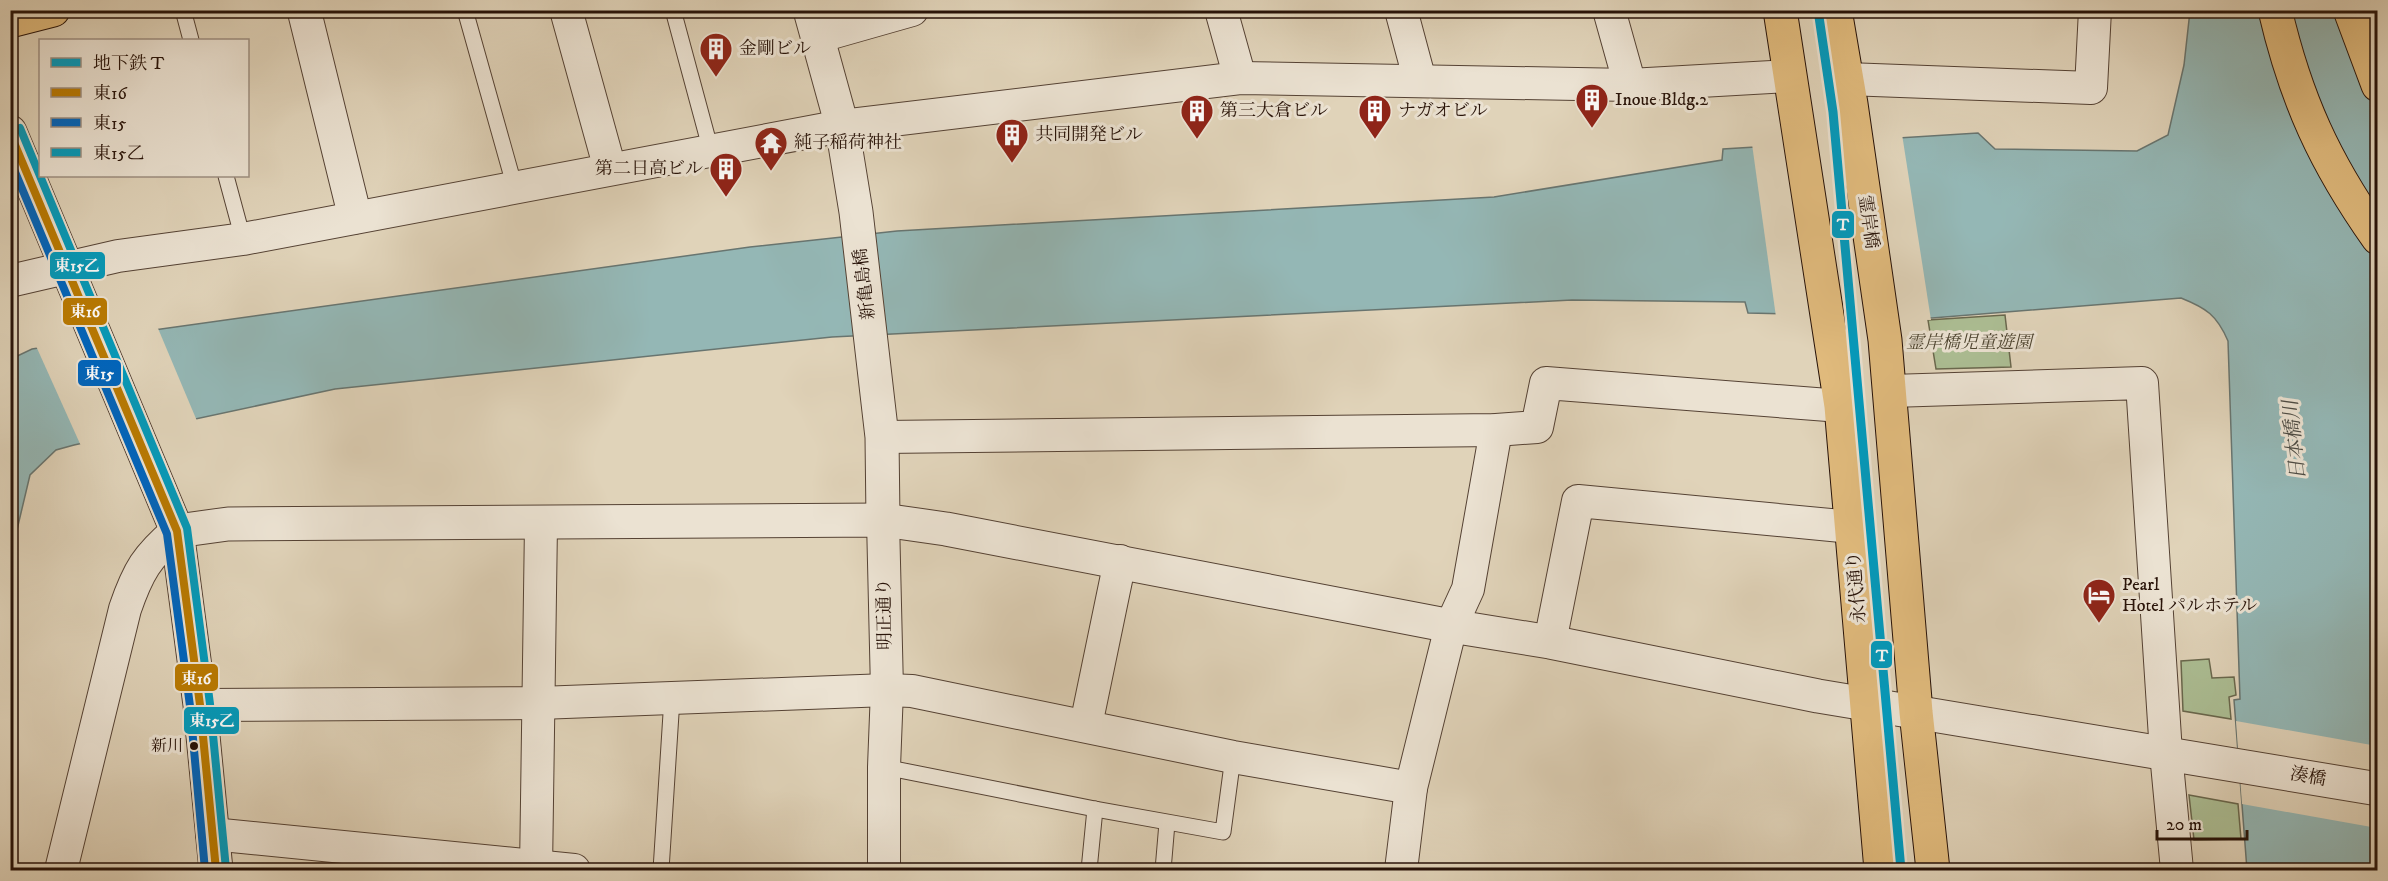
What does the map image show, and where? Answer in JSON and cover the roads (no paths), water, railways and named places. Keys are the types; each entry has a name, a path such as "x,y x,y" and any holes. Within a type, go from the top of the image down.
{"main road":[{"path":"10,21 53,10"},
{"path":"1780,10 1790,76"},
{"path":"1835,10 1849,91"},
{"path":"2275,10 2295,86 2309,119 2348,196 2378,238"},
{"path":"2350,10 2378,85"},
{"path":"2371,66 2378,94"},
{"name":"永代通り","path":"1790,76 1841,406 1881,870"},
{"name":"霊岸橋","path":"1849,91 1885,340 1890,391"},
{"path":"1890,391 1916,712 1933,870"}],"street":[{"path":"304,10 355,217"},
{"path":"566,10 610,169"},
{"path":"813,24 912,10"},
{"path":"1221,10 1240,78"},
{"path":"1401,10 1420,81"},
{"path":"1609,10 1630,85"},
{"path":"1849,91 2091,88 2095,10"},
{"name":"新亀島橋","path":"813,24 842,126 856,212 874,357"},
{"path":"10,281 118,256 243,239 842,126 1240,78 1630,85 1790,76"},
{"path":"10,132 69,268 177,531 200,705 216,870"},
{"name":"明正通り","path":"874,357 882,437 887,690 884,870"},
{"path":"1890,391 2142,382 2166,753 2177,870"},
{"path":"882,437 1496,430 1537,427 1546,383 1841,406"},
{"path":"1401,870 1411,788 1451,626 1468,589 1496,430"},
{"path":"1550,642 1578,501 1852,527"},
{"name":"湊橋","path":"177,531 219,524 541,524 672,520 883,520 946,529 1120,561 1866,704 2239,764 2378,789"},
{"path":"536,869 541,524"},
{"path":"61,870 125,609 141,568 155,549 177,531"},
{"path":"1086,725 1120,561"},
{"path":"200,705 539,703 887,690 912,691 1233,757 1411,788"},
{"path":"212,834 434,863 574,870"}],"lane":[{"path":"183,10 191,39"},
{"path":"465,10 515,188"},
{"path":"673,10 711,151"},
{"path":"226,177 243,239"},
{"path":"661,870 672,698"},
{"path":"884,767 1223,832 1233,757"},
{"path":"1089,870 1095,809"},
{"path":"1163,870 1167,823"}],"water":[{"name":"日本橋川","path":"2190,11 2377,11 2377,870 2247,870 2234,700 2240,699 2228,341 2220,325 2210,314 2181,298 1932,318 1748,313 1745,302 1572,300 832,337 335,389 56,450 30,475 11,555 11,359 32,349 750,247 897,231 1494,197 1722,160 1723,149 1978,133 1995,149 2137,151 2168,135 2184,65"}],"metro line":[{"name":"T","path":"1818,10 1833,112 1901,870"}],"place":[{"name":"金剛ビル","path":"716,78"},
{"name":"Inoue Bldg.2","path":"1592,129"},
{"name":"第三大倉ビル","path":"1197,140"},
{"name":"ナガオビル","path":"1375,140"},
{"name":"共同開発ビル","path":"1012,164"},
{"name":"純子稲荷神社","path":"771,172"},
{"name":"第二日高ビル","path":"726,198"},
{"name":"Pearl Hotel パルホテル","path":"2099,624"},
{"name":"新川","path":"194,746"}],"park label":[{"name":"霊岸橋児童遊園","path":"1969,343"}]}
